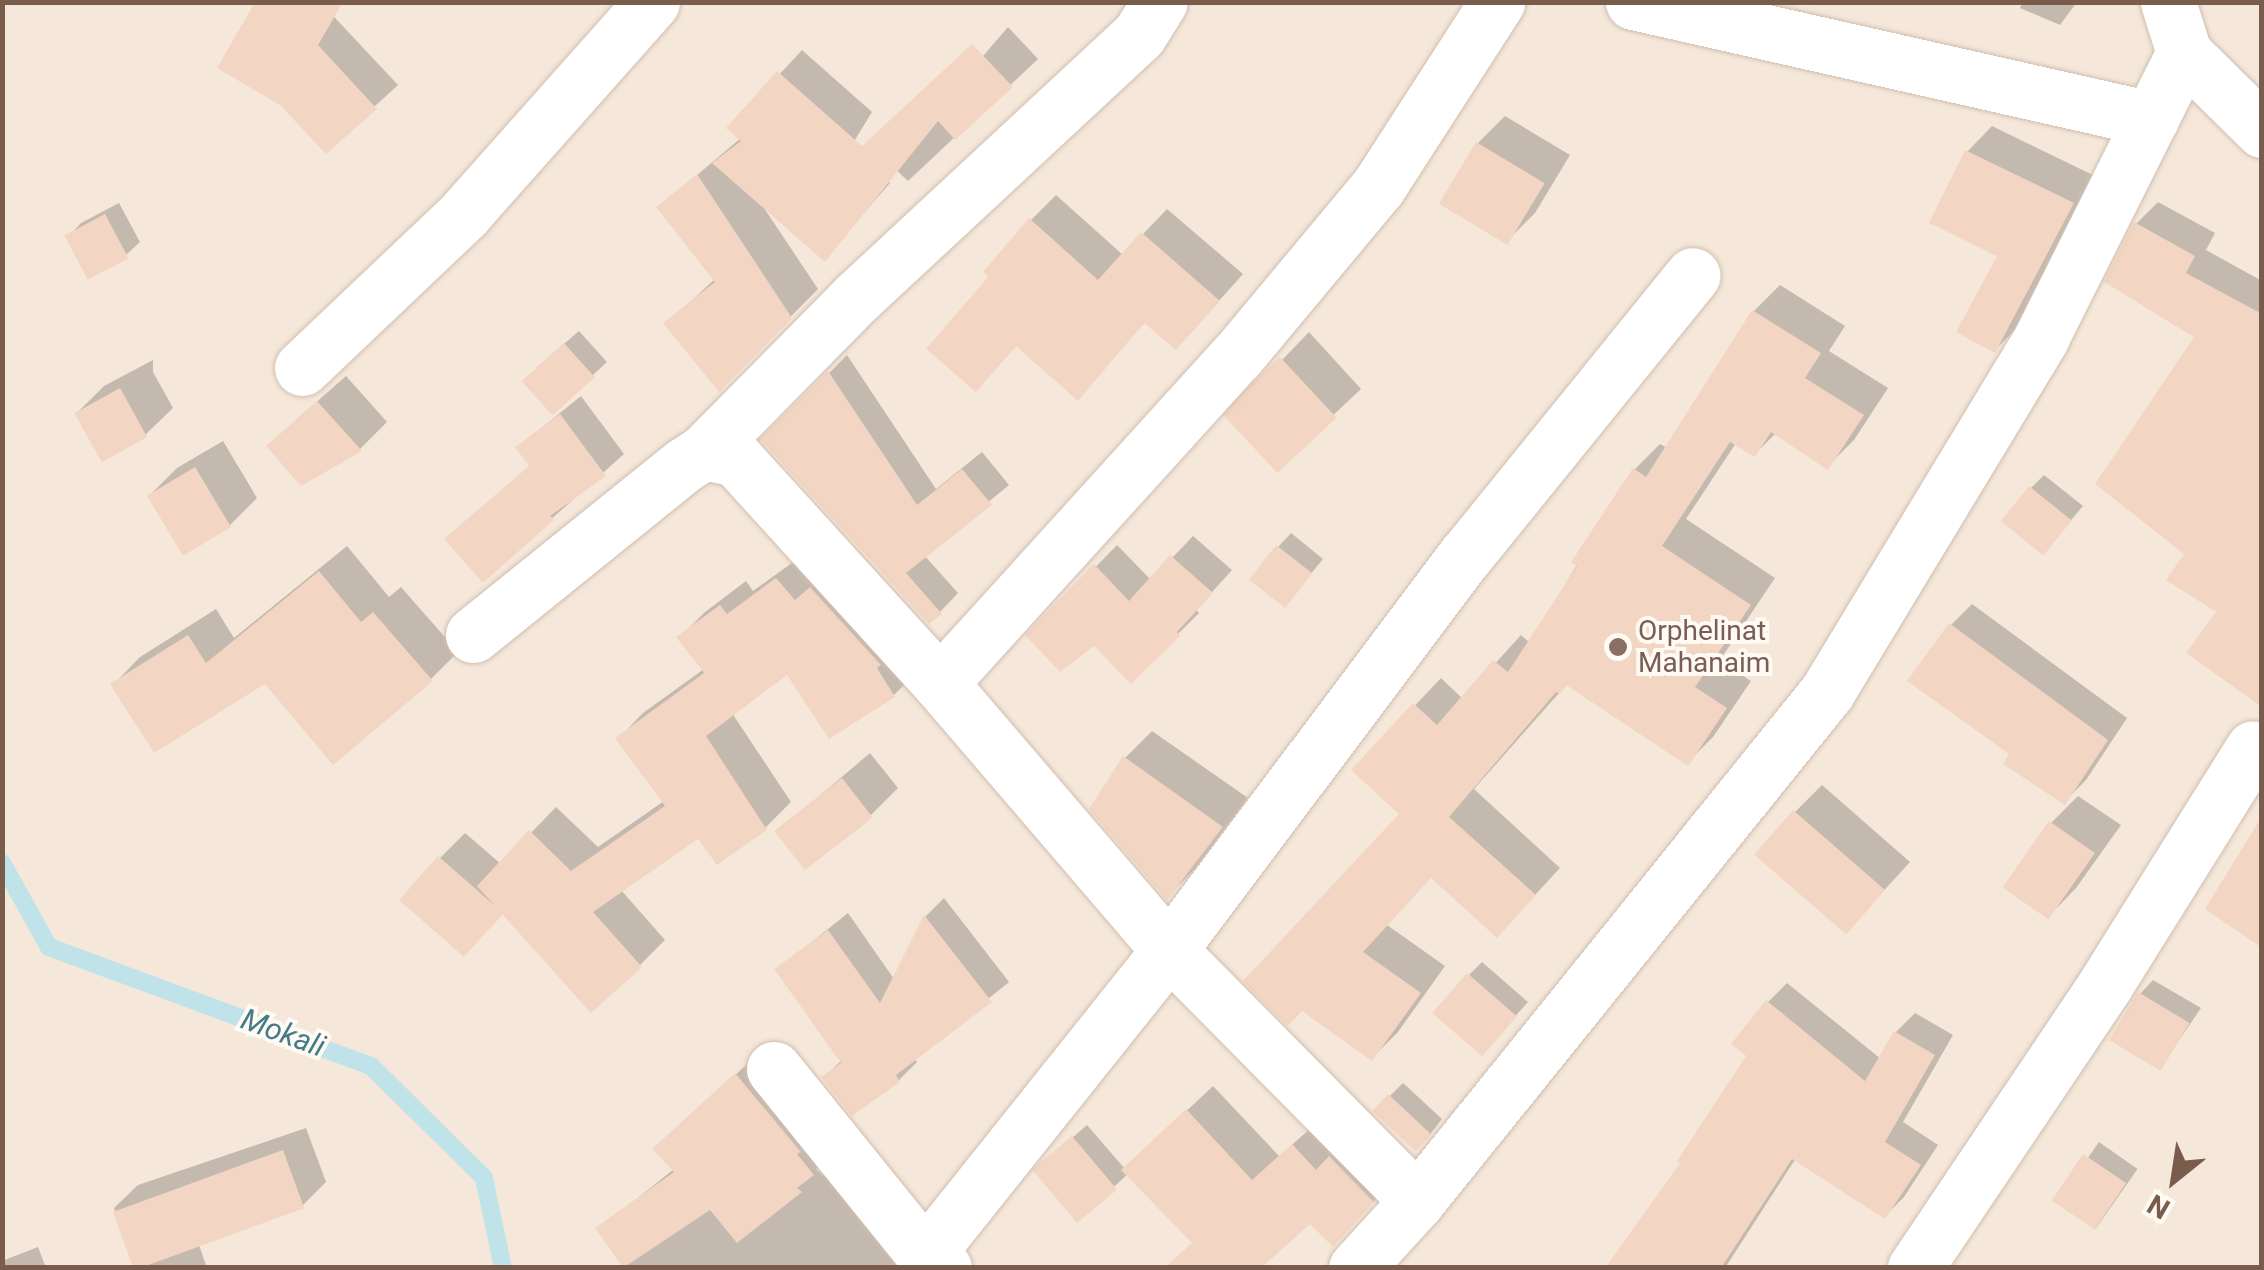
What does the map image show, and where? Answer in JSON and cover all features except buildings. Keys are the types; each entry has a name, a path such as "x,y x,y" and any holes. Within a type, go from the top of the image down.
{"street":[{"path":"302,368 464,214 652,2"},
{"path":"473,634 704,452 858,297 1140,35 1160,2"},
{"path":"940,684 1238,356 1378,187 1497,2"},
{"path":"1633,2 2151,119"},
{"path":"1365,1265 1827,692 2041,338 2151,119 2176,28"},
{"path":"2176,28 2262,130"},
{"path":"774,1069 935,1262 1466,554 1693,275"},
{"path":"704,452 736,459 940,684 1169,950 1416,1201"},
{"path":"1915,1268 2105,985 2253,748"}],"shaded area":[{"path":"2,3 2261,3 2261,1267 2,1267"}],"waterway":[{"name":"Mokali","path":"2,863 49,947 371,1066 484,1178 503,1268"}],"place":[{"name":"Orphelinat Mahanaim","path":"1618,647"}]}
